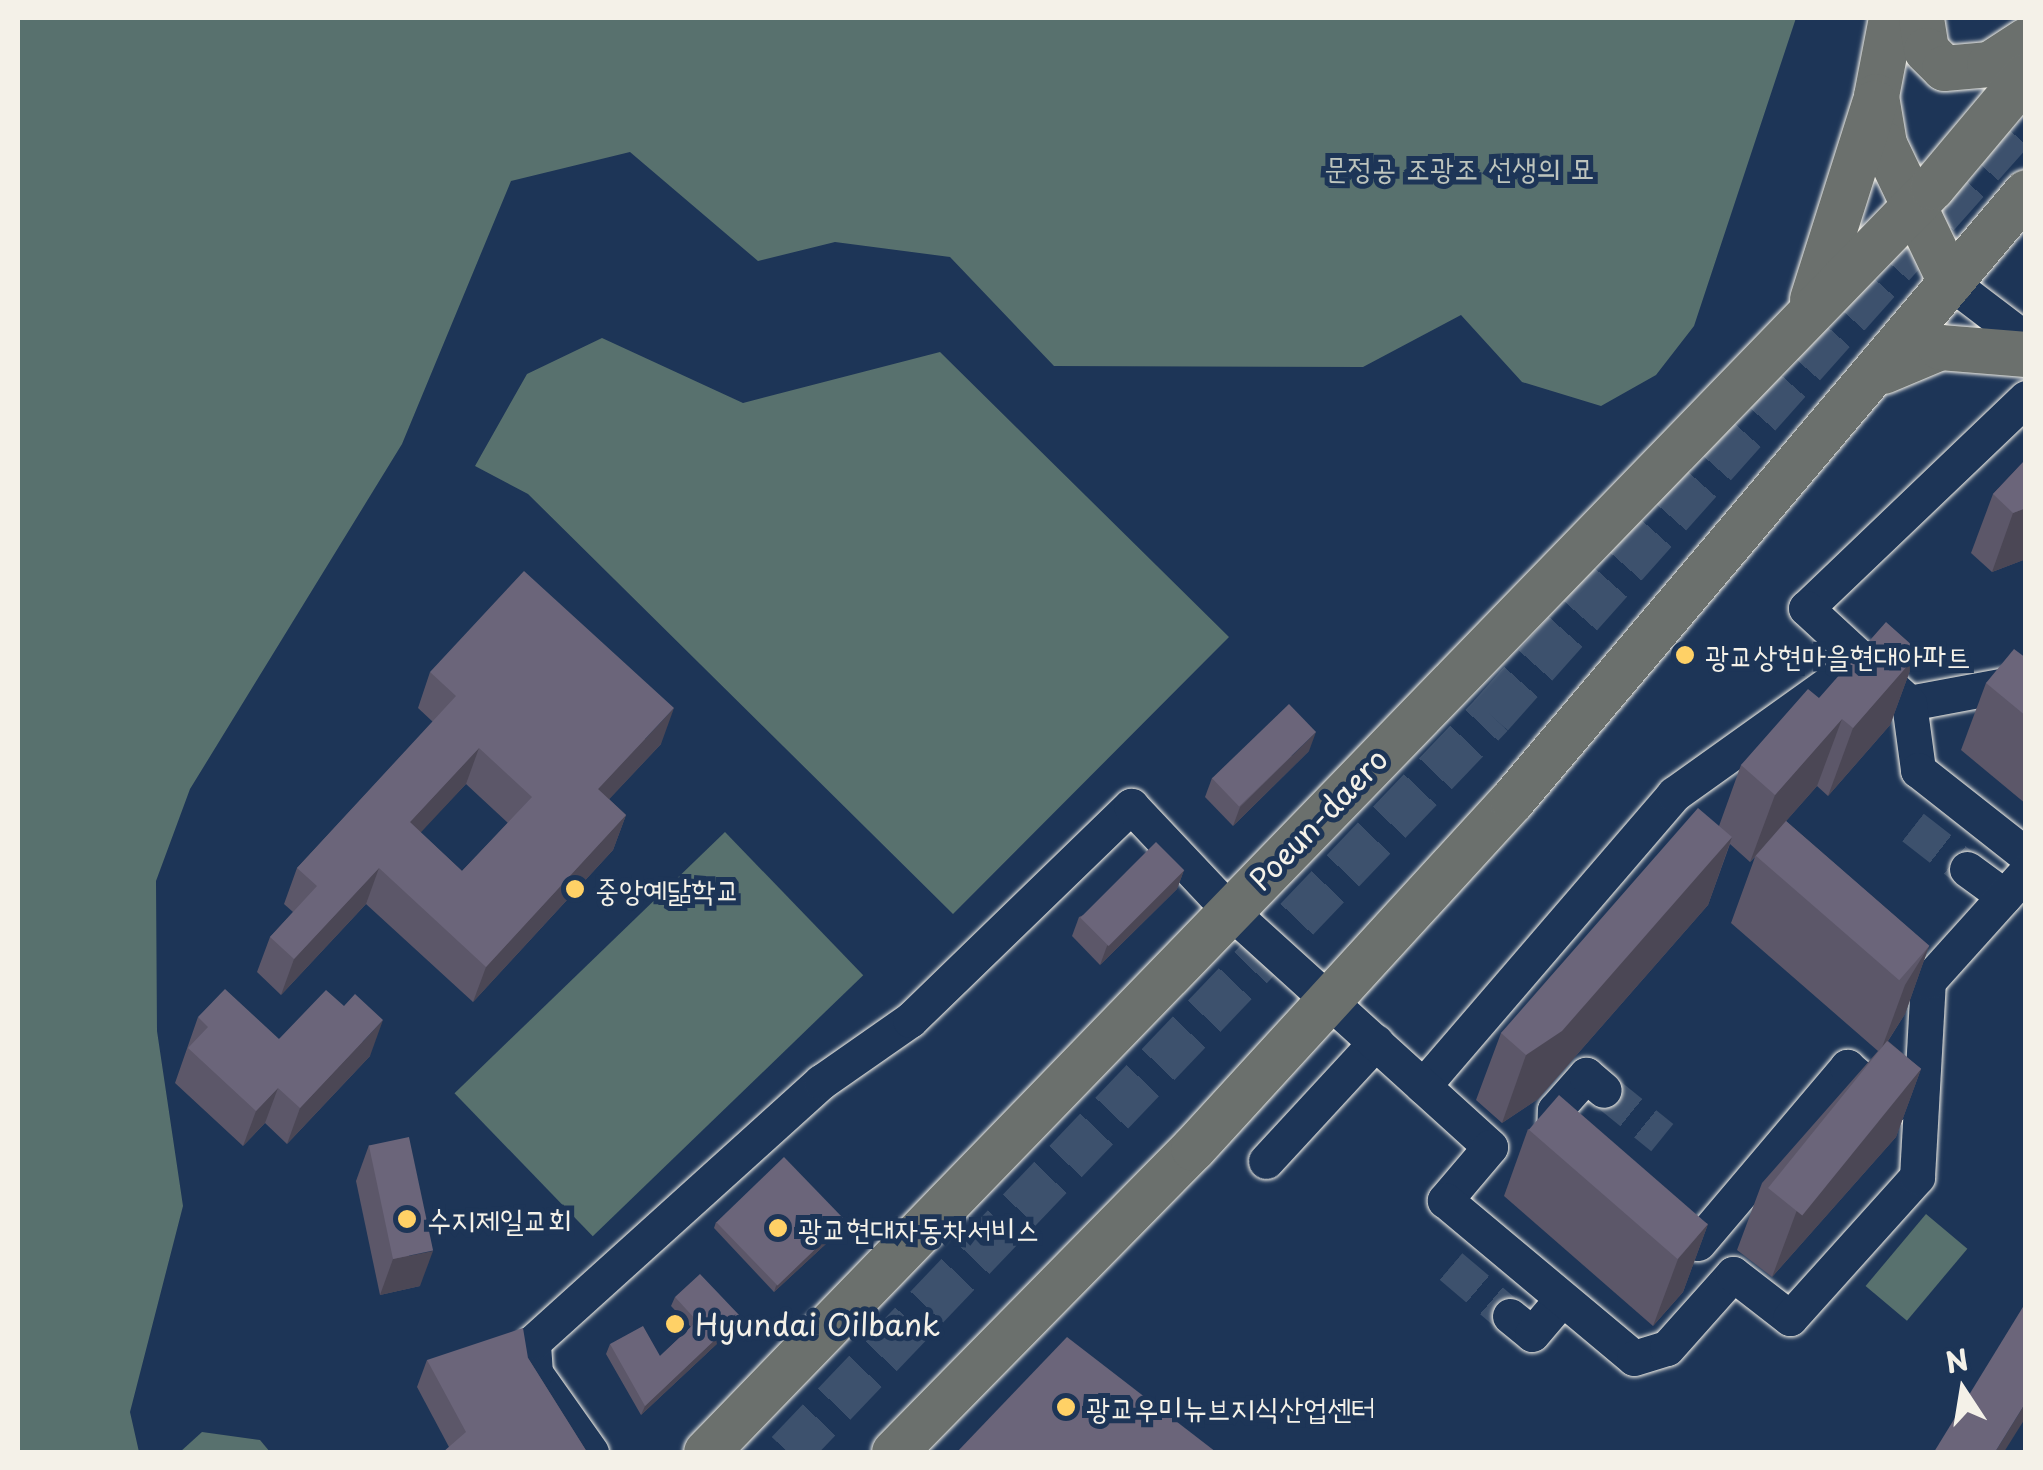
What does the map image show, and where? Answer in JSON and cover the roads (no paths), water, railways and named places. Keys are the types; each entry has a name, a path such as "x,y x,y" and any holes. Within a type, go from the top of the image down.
{"main road":[{"path":"1807,314 1876,96 1891,18"},
{"path":"1921,18 1926,50 1944,68 1988,64 2026,40"},
{"name":"Poeun-daero","path":"706,1452 1910,209 2026,75"},
{"path":"1876,96 1910,209 1950,282"},
{"path":"894,1452 1329,1000 1872,376 2026,192"},
{"path":"1872,376 1940,347 2026,354"}],"street":[{"path":"1950,282 2026,340"},
{"path":"2026,398 1806,608 1909,703 1918,770 2026,855"},
{"path":"1423,1086 1674,794 1863,658"},
{"path":"1909,703 2026,682"},
{"path":"591,1452 535,1373 533,1342 820,1082 910,1020 1131,806 1230,911 1490,1147"},
{"path":"1669,1218 1790,1318 1916,1176 1924,1132 1928,981 2015,884 1967,869"},
{"path":"1899,956 1928,981"},
{"path":"1266,1162 1376,1042"},
{"path":"1698,1242 1848,1068 1924,1132"},
{"path":"1604,1090 1586,1075 1554,1110 1569,1139 1490,1147 1445,1200 1560,1301 1634,1358 1667,1348 1733,1274"},
{"path":"1510,1316 1532,1334 1560,1301"}],"tunnel":[{"path":"788,1452 1491,715 2026,115"},
{"path":"1913,827 1967,869"},
{"path":"1604,1090 1662,1137"},
{"path":"1451,1266 1510,1316"}],"place":[{"name":"광교상현마을현대아파트","path":"1685,655"},
{"name":"중앙예닮학교","path":"575,889"},
{"name":"수지제일교회","path":"407,1219"},
{"name":"광교현대자동차서비스","path":"778,1228"},
{"name":"Hyundai Oilbank","path":"675,1324"},
{"name":"광교우미뉴브지식산업센터","path":"1066,1407"}],"park label":[{"name":"문정공 조광조 선생의 묘","path":"1459,167"}]}
